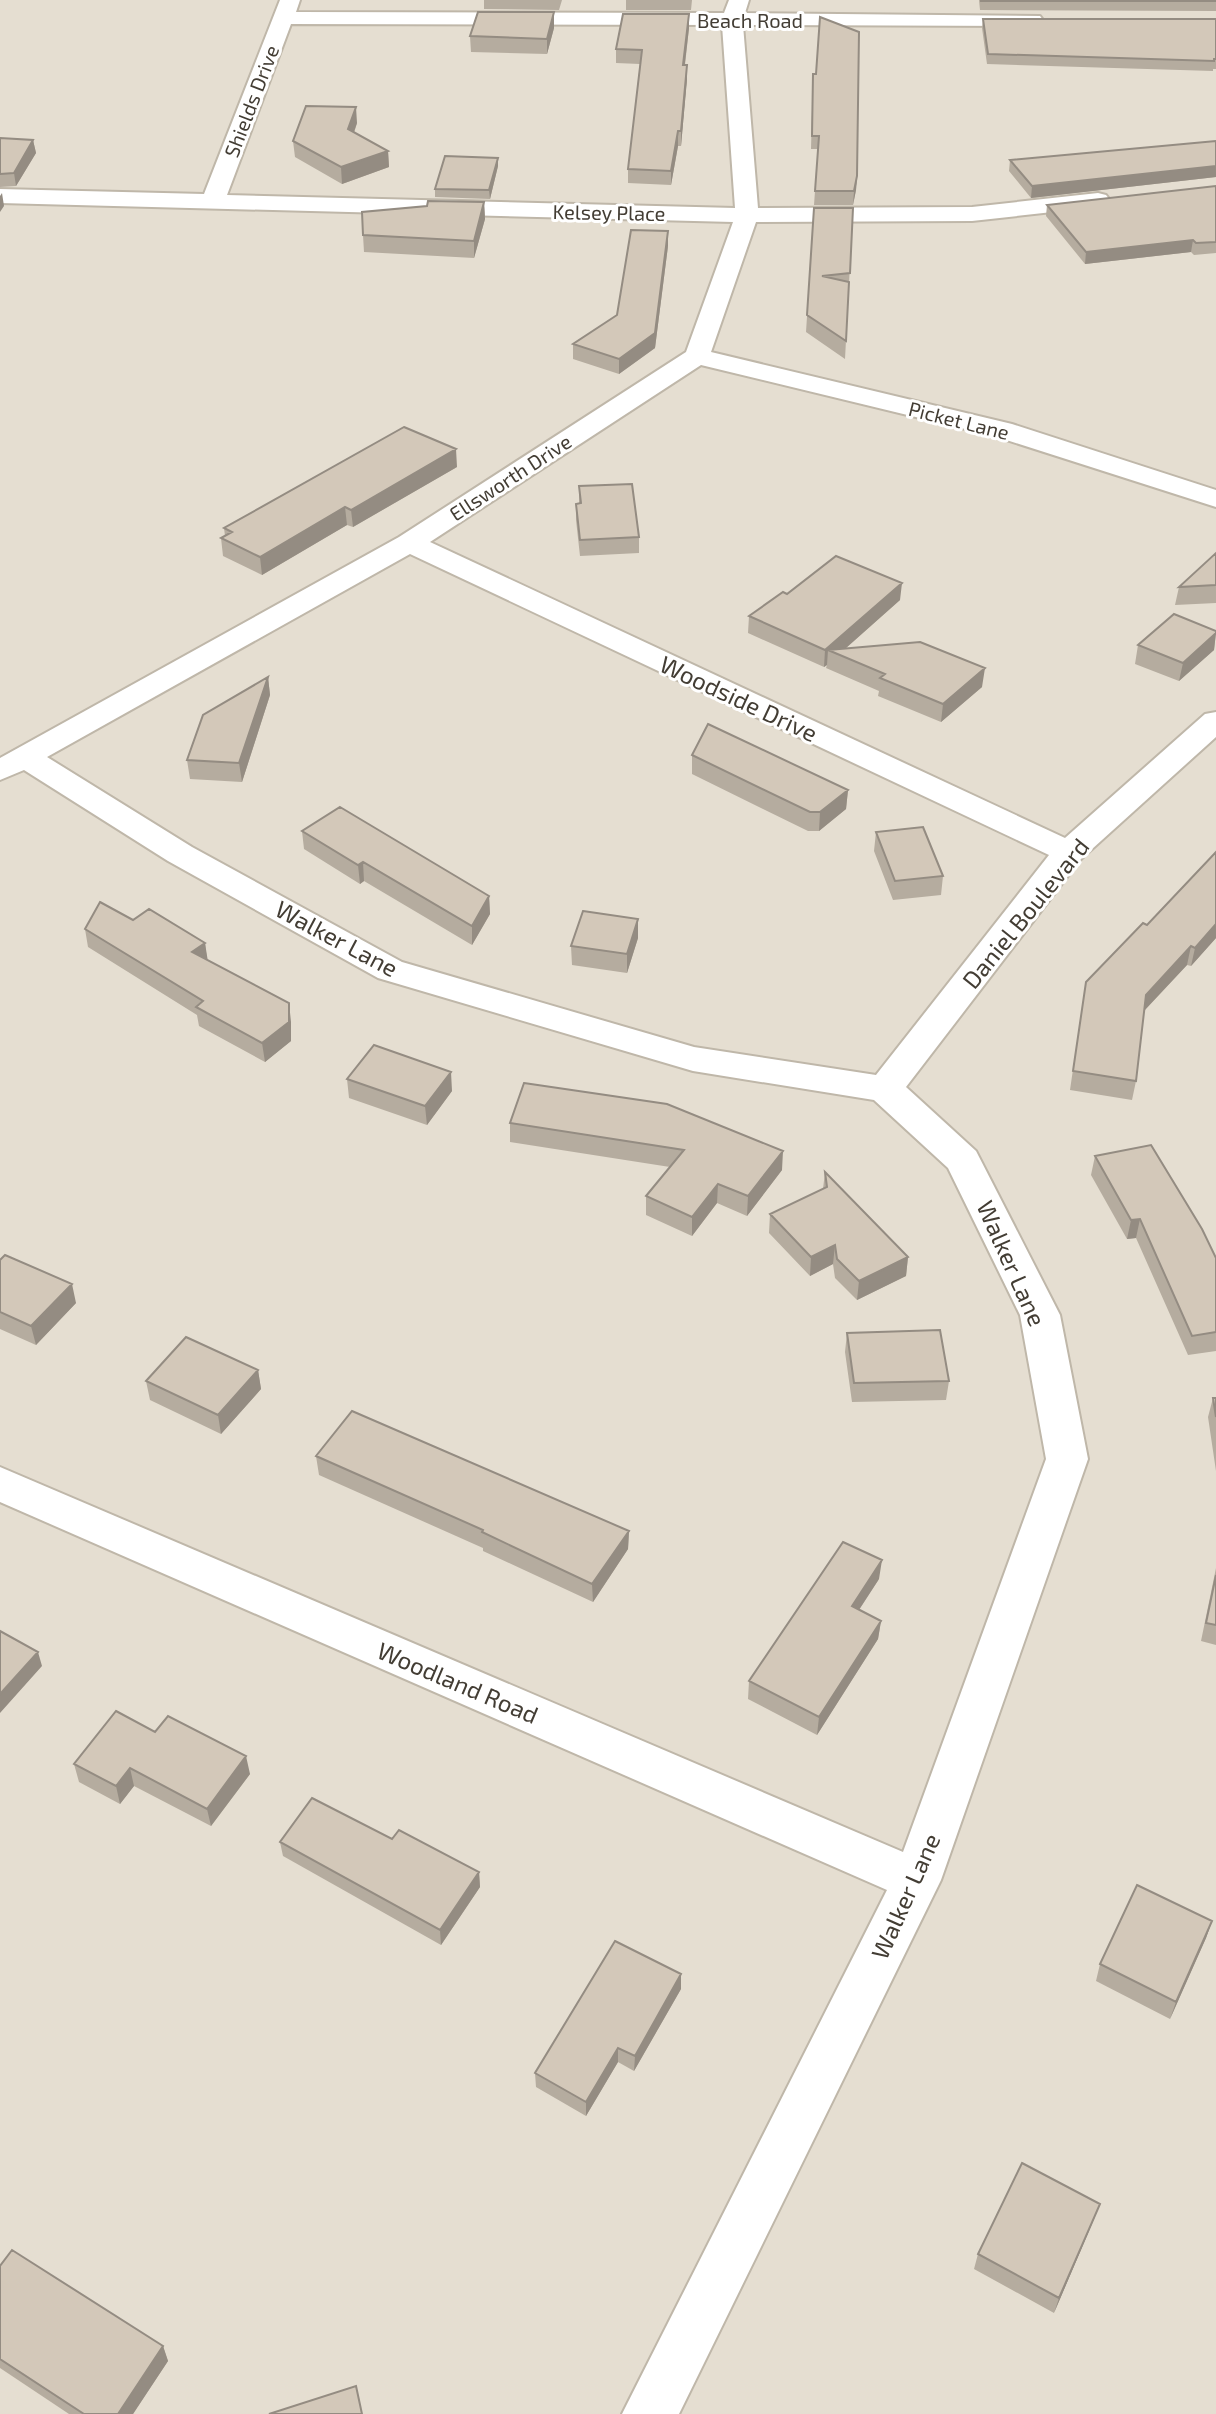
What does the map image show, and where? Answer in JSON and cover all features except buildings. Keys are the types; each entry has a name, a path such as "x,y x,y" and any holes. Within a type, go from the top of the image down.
{"street":[{"name":"Beach Road","path":"287,9 736,10 1060,20"},
{"name":"Shields Drive","path":"212,203 287,9"},
{"path":"697,356 747,215 736,10"},
{"name":"Kelsey Place","path":"0,196 747,215 972,214 1125,197"},
{"name":"Picket Lane","path":"697,356 1003,430 1216,499"},
{"name":"Ellsworth Drive","path":"12,764 409,543 697,356"},
{"name":"Woodside Drive","path":"409,543 1069,852"},
{"name":"Daniel Boulevard","path":"885,1089 1069,852 1216,721"},
{"name":"Walker Lane","path":"12,764 390,970 693,1059 885,1089 963,1160 1040,1315 1067,1459 917,1880 650,2414"},
{"name":"Woodland Road","path":"0,1484 917,1880"}],"shaded area":[{"path":"0,0 1216,0 1216,2414 0,2414"}]}
